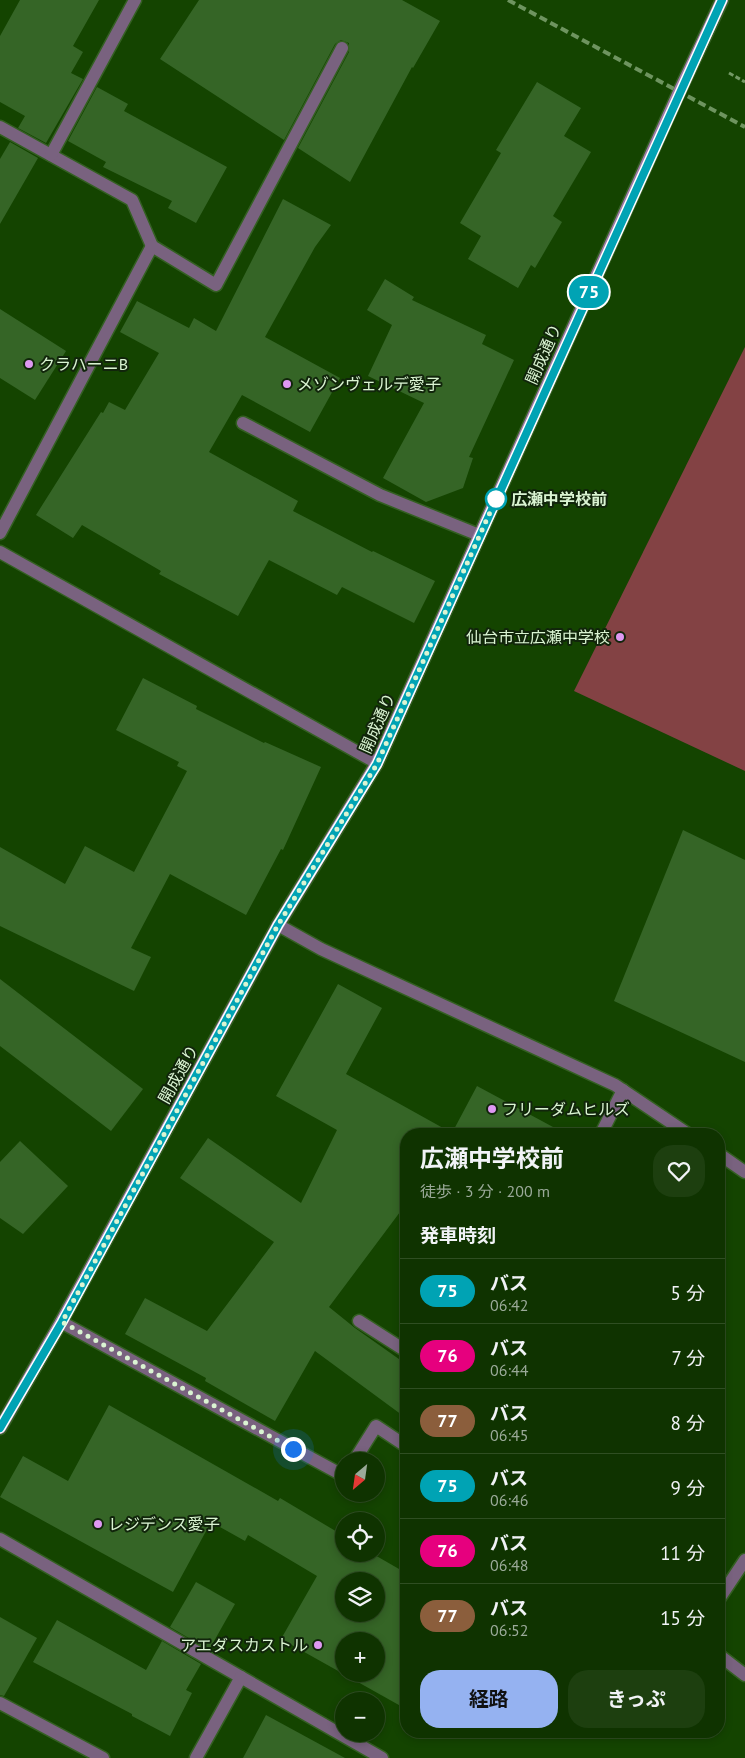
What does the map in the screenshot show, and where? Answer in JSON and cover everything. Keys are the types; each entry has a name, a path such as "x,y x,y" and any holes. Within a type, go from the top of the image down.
{"street":[{"path":"51,155 135,0"},
{"name":"開成通り","path":"0,1428 62,1322 278,925 377,764 722,0"},
{"path":"0,127 132,200 152,246 216,285 342,48"},
{"path":"0,533 152,246"},
{"path":"243,423 380,495 480,535"},
{"path":"0,552 377,764"},
{"path":"278,925 321,949 615,1085 679,1128"},
{"path":"604,1128 623,1090"},
{"path":"725,1158 745,1172"},
{"path":"359,1321 400,1347"},
{"path":"62,1322 335,1471"},
{"path":"360,1452 376,1426 400,1442"},
{"path":"0,1539 382,1758"},
{"path":"725,1590 745,1560"},
{"path":"725,1659 745,1675"},
{"path":"196,1758 241,1677"},
{"path":"0,1703 103,1758"}],"path":[{"path":"728,73 745,82"}],"shaded area":[{"path":"745,347 745,771 574,691"}],"building":[{"path":"20,0 99,0 73,46 83,52 71,73 83,79 46,143 18,128 25,116 0,102 0,36"},
{"path":"199,0 402,0 440,21 412,67 350,182 298,148 349,52 349,43 341,40 335,44 284,140 160,59"},
{"path":"537,82 581,108 564,136 591,152 553,216 562,222 535,268 531,265 518,288 468,259 481,236 460,223 501,153 496,150"},
{"path":"97,87 128,104 124,111 227,167 196,223 168,208 172,201 103,167 106,162 68,141"},
{"path":"10,142 38,158 0,224 0,159"},
{"path":"283,199 331,225 315,247 265,337 340,378 310,432 242,395 209,452 298,501 293,511 372,552 435,581 414,623 342,587 337,595 269,560 238,616 159,574 161,571 82,525 73,538 36,515 101,412 103,413 109,402 125,410 159,353 120,332 137,301 189,328 194,318 216,331"},
{"path":"385,279 414,297 412,300 486,335 482,344 514,360 469,457 473,458 463,488 426,502 383,478 424,403 368,376 392,325 367,310"},
{"name":"クラハーニB","path":"0,309 66,351 35,400 0,378"},
{"path":"143,678 197,706 196,709 264,743 321,767 283,850 281,849 246,915 170,874 131,948 151,957 134,991 0,926 0,847 65,884 85,846 134,872 187,771 177,766 179,762 116,730"},
{"path":"683,830 745,860 745,1062 614,1001"},
{"path":"0,979 143,1089 111,1131 0,1046"},
{"path":"338,984 382,1008 346,1074 443,1128 400,1128 400,1212 329,1307 400,1360 400,1414 315,1351 275,1421 205,1381 206,1378 125,1334 145,1298 207,1331 274,1242 180,1178 208,1138 301,1203 337,1130 276,1096"},
{"path":"477,1086 555,1128 455,1128"},
{"path":"20,1141 68,1186 23,1234 0,1218 0,1162"},
{"path":"109,1405 278,1501 280,1498 335,1531 335,1562 385,1561 400,1570 400,1706 385,1697 385,1692 376,1692 358,1682 385,1682 385,1632 335,1632 335,1669 281,1639 317,1576 248,1535 245,1541 211,1522 173,1592 0,1497 23,1456 68,1481"},
{"path":"196,1582 235,1604 209,1650 170,1627"},
{"path":"0,1617 37,1638 4,1696 0,1695"},
{"path":"57,1620 146,1670 162,1641 201,1664 186,1690 192,1693 170,1736 33,1662"},
{"path":"266,1715 345,1758 243,1758"}],"railway":[{"path":"508,0 745,127"}],"bus line":[{"name":"75","path":"0,1428 62,1322 278,925 377,764 722,0"}],"place":[{"name":"クラハーニB","path":"29,364"},
{"name":"メゾンヴェルデ愛子","path":"287,384"},
{"name":"広瀬中学校前","path":"496,499"},
{"name":"仙台市立広瀬中学校","path":"620,637"},
{"name":"フリーダムヒルズ","path":"492,1109"},
{"name":"レジデンス愛子","path":"98,1524"},
{"name":"アエダスカストル","path":"318,1645"}],"route":[{"path":"293,1449 62,1322 278,925 377,764 496,499"}]}
